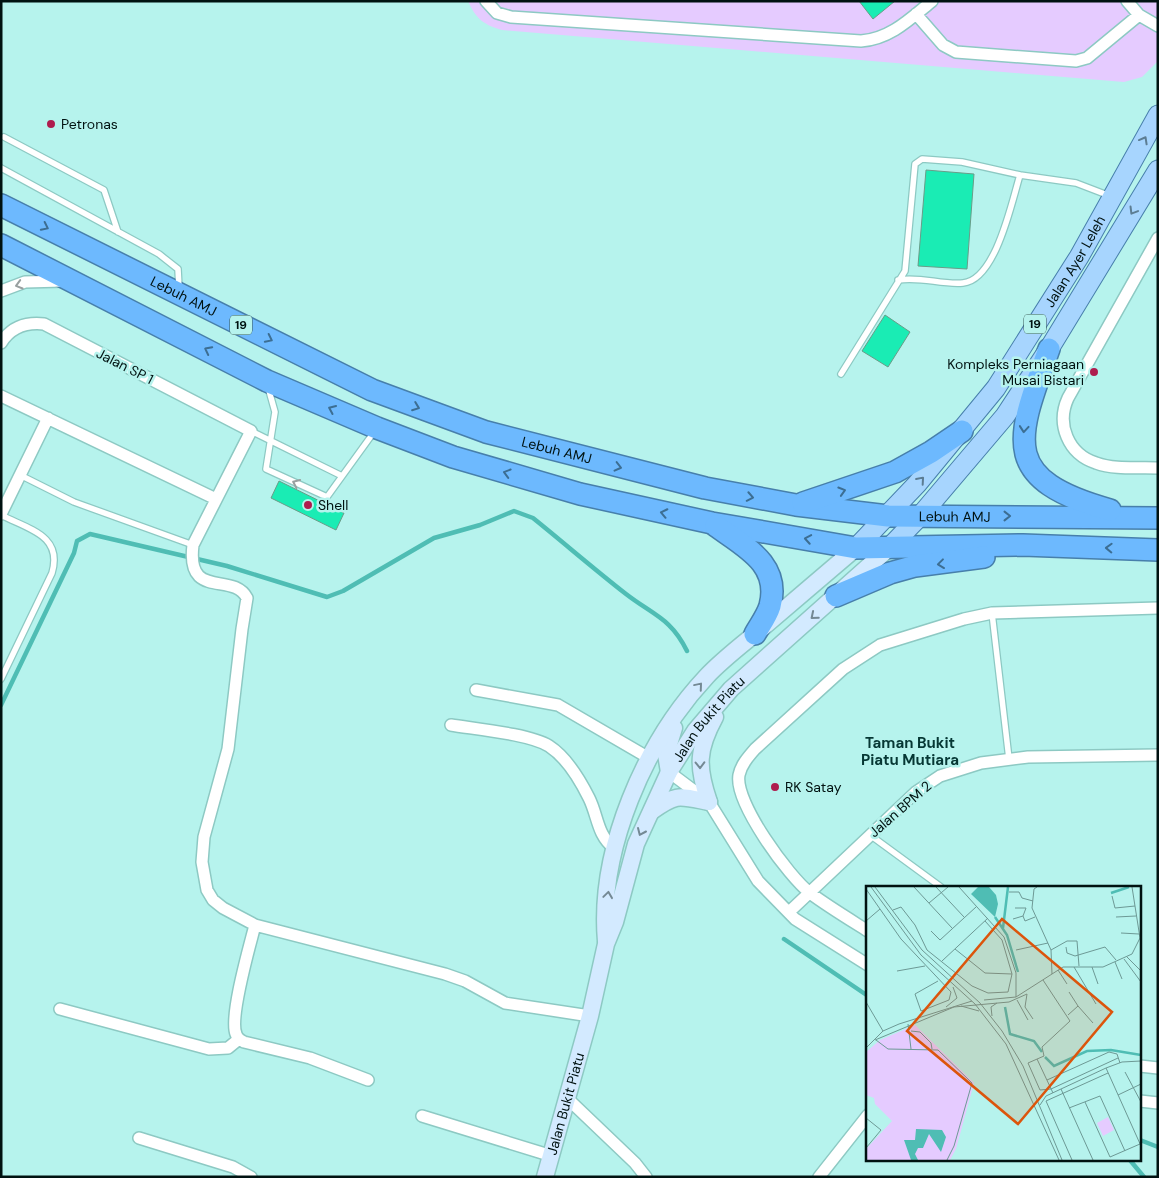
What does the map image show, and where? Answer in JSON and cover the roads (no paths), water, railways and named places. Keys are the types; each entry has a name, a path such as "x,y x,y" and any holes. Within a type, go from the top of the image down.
{"highway":[{"name":"Lebuh AMJ","path":"1,205 372,390 486,432 605,464 705,488 796,505 888,516 1158,518"},
{"path":"1,245 267,380 376,428 453,457 580,494 712,523 856,548 1023,545 1158,550"},
{"path":"1049,349 1026,411 1023,430 1024,446 1028,460 1036,473 1064,495 1135,517"},
{"path":"796,505 895,472 931,452 962,431"},
{"path":"712,523 752,553 766,567 771,580 770,608 755,634"},
{"path":"836,596 890,573 915,566 986,557 1023,545"}],"main road":[{"name":"Jalan Ayer Leleh","path":"856,548 888,516 962,431 996,388 1079,257 1158,115"},
{"path":"1098,221 1134,171 1146,170 1157,174"},
{"name":"Jalan Ayer Leleh","path":"889,548 921,516 1005,416 1049,349 1157,174"},
{"name":"Jalan Bukit Piatu","path":"606,944 604,920 614,848 625,813 661,735 684,703 708,675 856,548"},
{"name":"Jalan Bukit Piatu","path":"546,1177 590,1016 606,944 615,922 636,844 669,772 695,731 731,689 889,548"},
{"path":"649,813 670,798 682,796 709,802 699,769 701,749 708,731 731,689"},
{"path":"625,813 651,778 659,773 669,772 666,754 669,739 684,703"}],"street":[{"path":"486,1 496,13 511,17 861,41 876,40 892,33 932,1"},
{"path":"1127,1 1139,15 1158,26"},
{"path":"916,14 943,45 956,52 1076,61 1087,58 1139,15"},
{"path":"1158,238 1068,398 1063,410 1062,423 1066,437 1074,448 1095,463 1108,466 1158,468"},
{"path":"1,291 25,282 72,281"},
{"name":"Jalan SP 1","path":"1,343 14,328 30,323 44,324 252,430"},
{"path":"1,396 216,499"},
{"path":"1,515 48,418"},
{"path":"252,430 216,499 192,554 194,571 206,580 241,591 248,598 242,629 228,749 204,837 203,878 213,900 223,908 255,924 445,974 465,981 505,1003 590,1016"},
{"path":"866,930 809,892 780,860 744,804 739,776 744,763 777,729 843,669 880,645 964,619 992,613 1158,608"},
{"path":"476,690 558,705 649,758"},
{"path":"451,725 530,739 547,745 558,754 582,786 594,809 600,834 614,848"},
{"name":"Jalan BPM 2","path":"789,912 916,792 940,776 981,763 1028,757 1158,755"},
{"path":"669,772 709,802 758,881 789,912 827,941 866,964"},
{"path":"255,924 237,999 235,1030 239,1039 244,1042 310,1058 368,1080"},
{"path":"60,1009 208,1049 228,1048 239,1039"},
{"path":"1142,1066 1158,1068"},
{"path":"568,1099 635,1163 646,1177"},
{"path":"1142,1101 1158,1103"},
{"path":"422,1116 552,1156"},
{"path":"819,1177 866,1118"},
{"path":"138,1138 234,1167 251,1177"}],"lane":[{"path":"4,137 104,190 118,232"},
{"path":"841,374 904,271 915,164 922,159 962,162 1020,175 1076,183 1112,197"},
{"path":"1,168 159,254 178,269 179,294"},
{"path":"898,280 913,277 964,283 975,279 984,270 999,243 1020,175"},
{"path":"267,380 275,412 266,469 327,497 376,428"},
{"path":"252,430 342,476"},
{"path":"20,475 74,502 192,554"},
{"path":"1,515 42,535 50,542 56,561 1,679"},
{"path":"992,613 1009,759"},
{"path":"870,835 941,886"}],"waterway":[{"path":"1,705 74,553 77,541 90,534 227,566 327,597 343,591 434,538 480,525 514,511 533,518 626,594 661,618 675,631 687,651"},
{"path":"784,939 866,995"},
{"path":"1142,1141 1158,1147"},
{"path":"1130,1160 1144,1177"}],"place":[{"name":"Petronas","path":"51,124"},
{"name":"Kompleks Perniagaan Musai Bistari","path":"1094,372"},
{"name":"Shell","path":"308,505"},
{"name":"RK Satay","path":"775,787"}],"district":[{"name":"Taman Bukit Piatu Mutiara","path":"910,752"}]}
